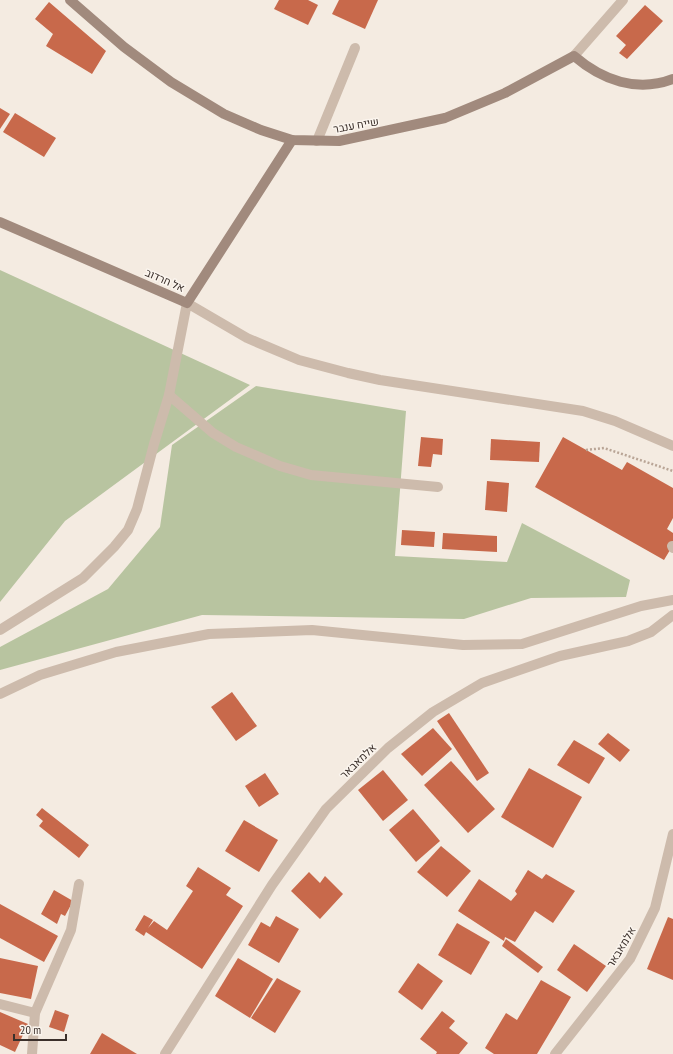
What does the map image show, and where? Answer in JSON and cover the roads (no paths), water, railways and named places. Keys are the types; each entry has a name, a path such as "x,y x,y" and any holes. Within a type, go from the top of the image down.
{"street":[{"name":"שייח ענבר","path":"70,0 124,47 172,82 224,114 261,130 292,140 317,141 339,141 446,118 505,93 574,56 624,0"},
{"path":"317,141 355,48"},
{"path":"574,56 589,69 604,77 626,83 650,86 673,79"},
{"name":"אל חרדוב","path":"0,222 187,303 292,140"},
{"path":"0,630 83,578 114,547 128,530 137,509 169,395 187,303 248,338 299,360 380,380 583,411 615,421 673,446"},
{"path":"169,395 213,433 236,447 280,466 311,475 438,486"},
{"path":"0,694 40,675 116,652 210,634 312,630 463,645 522,644 641,606 673,600"},
{"name":"אלמאבאר","path":"165,1054 272,885 326,809 388,748 433,712 482,682 560,656 628,641 651,632 673,615"},
{"name":"אלמאבאר","path":"555,1054 630,959 655,908 673,834"},
{"path":"32,1054 35,1013 71,930 79,884"},
{"path":"0,1004 35,1013"}]}
